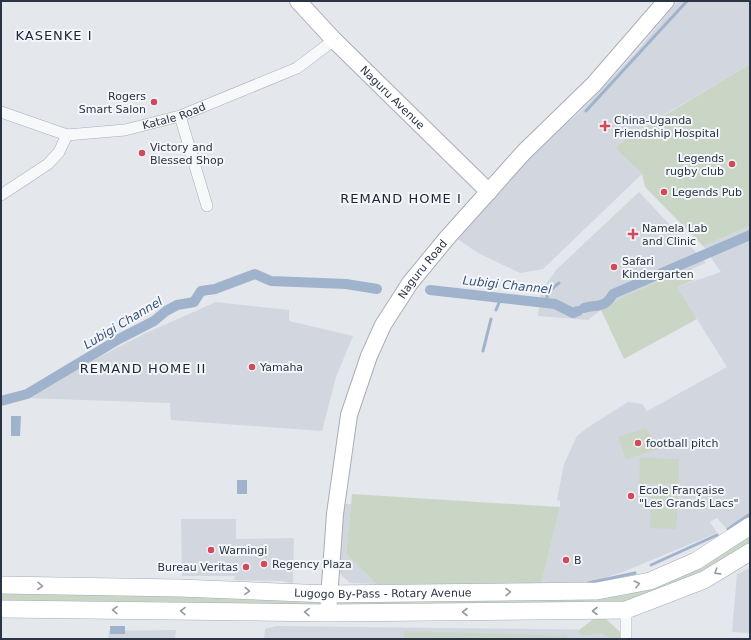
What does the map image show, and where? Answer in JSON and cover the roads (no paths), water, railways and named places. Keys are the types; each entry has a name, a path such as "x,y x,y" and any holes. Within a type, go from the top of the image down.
{"main road":[{"name":"Lugogo By-Pass - Rotary Avenue","path":"1,585 179,588 329,594 596,591 650,581 696,561 750,526"},
{"name":"Lugogo By-Pass - Rotary Avenue","path":"1,609 328,613 626,610 704,580 750,552"}],"street":[{"name":"Naguru Avenue","path":"298,1 334,40 489,192"},
{"name":"Naguru Road","path":"328,613 335,514 349,415 369,356 383,325 410,283 447,238 524,152 594,84 666,1"},
{"name":"Katale Road","path":"1,112 67,135 125,130 180,116 297,68 334,40"},
{"path":"180,116 207,206"},
{"path":"1,195 48,164 59,152 67,135"},
{"path":"626,610 626,639"}],"water":[{"path":"11,416 21,416 20,436 11,436"},
{"path":"237,480 247,480 247,494 237,494"},
{"path":"110,626 125,626 125,634 110,634"}],"waterway":[{"path":"586,111 687,1"},
{"name":"Lubigi Channel","path":"584,308 604,304 613,294 750,235"},
{"name":"Lubigi Channel","path":"1,401 27,394 119,339 154,321 166,311 177,305 194,302 201,291 215,289 255,274 271,281 346,284 377,289"},
{"path":"555,286 559,283"},
{"path":"546,303 548,292 554,287"},
{"name":"Lubigi Channel","path":"430,290 555,304 573,313 578,311"},
{"path":"496,310 501,298"},
{"path":"483,351 491,319"},
{"path":"728,529 750,514"},
{"path":"651,565 717,535"},
{"path":"588,583 635,573"}],"place":[{"name":"Rogers Smart Salon","path":"154,102"},
{"name":"China-Uganda Friendship Hospital","path":"605,126"},
{"name":"Victory and Blessed Shop","path":"142,153"},
{"name":"Legends rugby club","path":"732,164"},
{"name":"Legends Pub","path":"664,192"},
{"name":"Namela Lab and Clinic","path":"633,234"},
{"name":"Safari Kindergarten","path":"614,267"},
{"name":"Yamaha","path":"252,367"},
{"name":"football pitch","path":"638,443"},
{"name":"Ecole Française \"Les Grands Lacs\"","path":"631,496"},
{"name":"Warningi","path":"211,550"},
{"name":"B","path":"566,560"},
{"name":"Regency Plaza","path":"264,564"},
{"name":"Bureau Veritas","path":"246,567"}],"district":[{"name":"KASENKE I","path":"54,35"},
{"name":"REMAND HOME I","path":"401,198"},
{"name":"REMAND HOME II","path":"143,368"}]}
